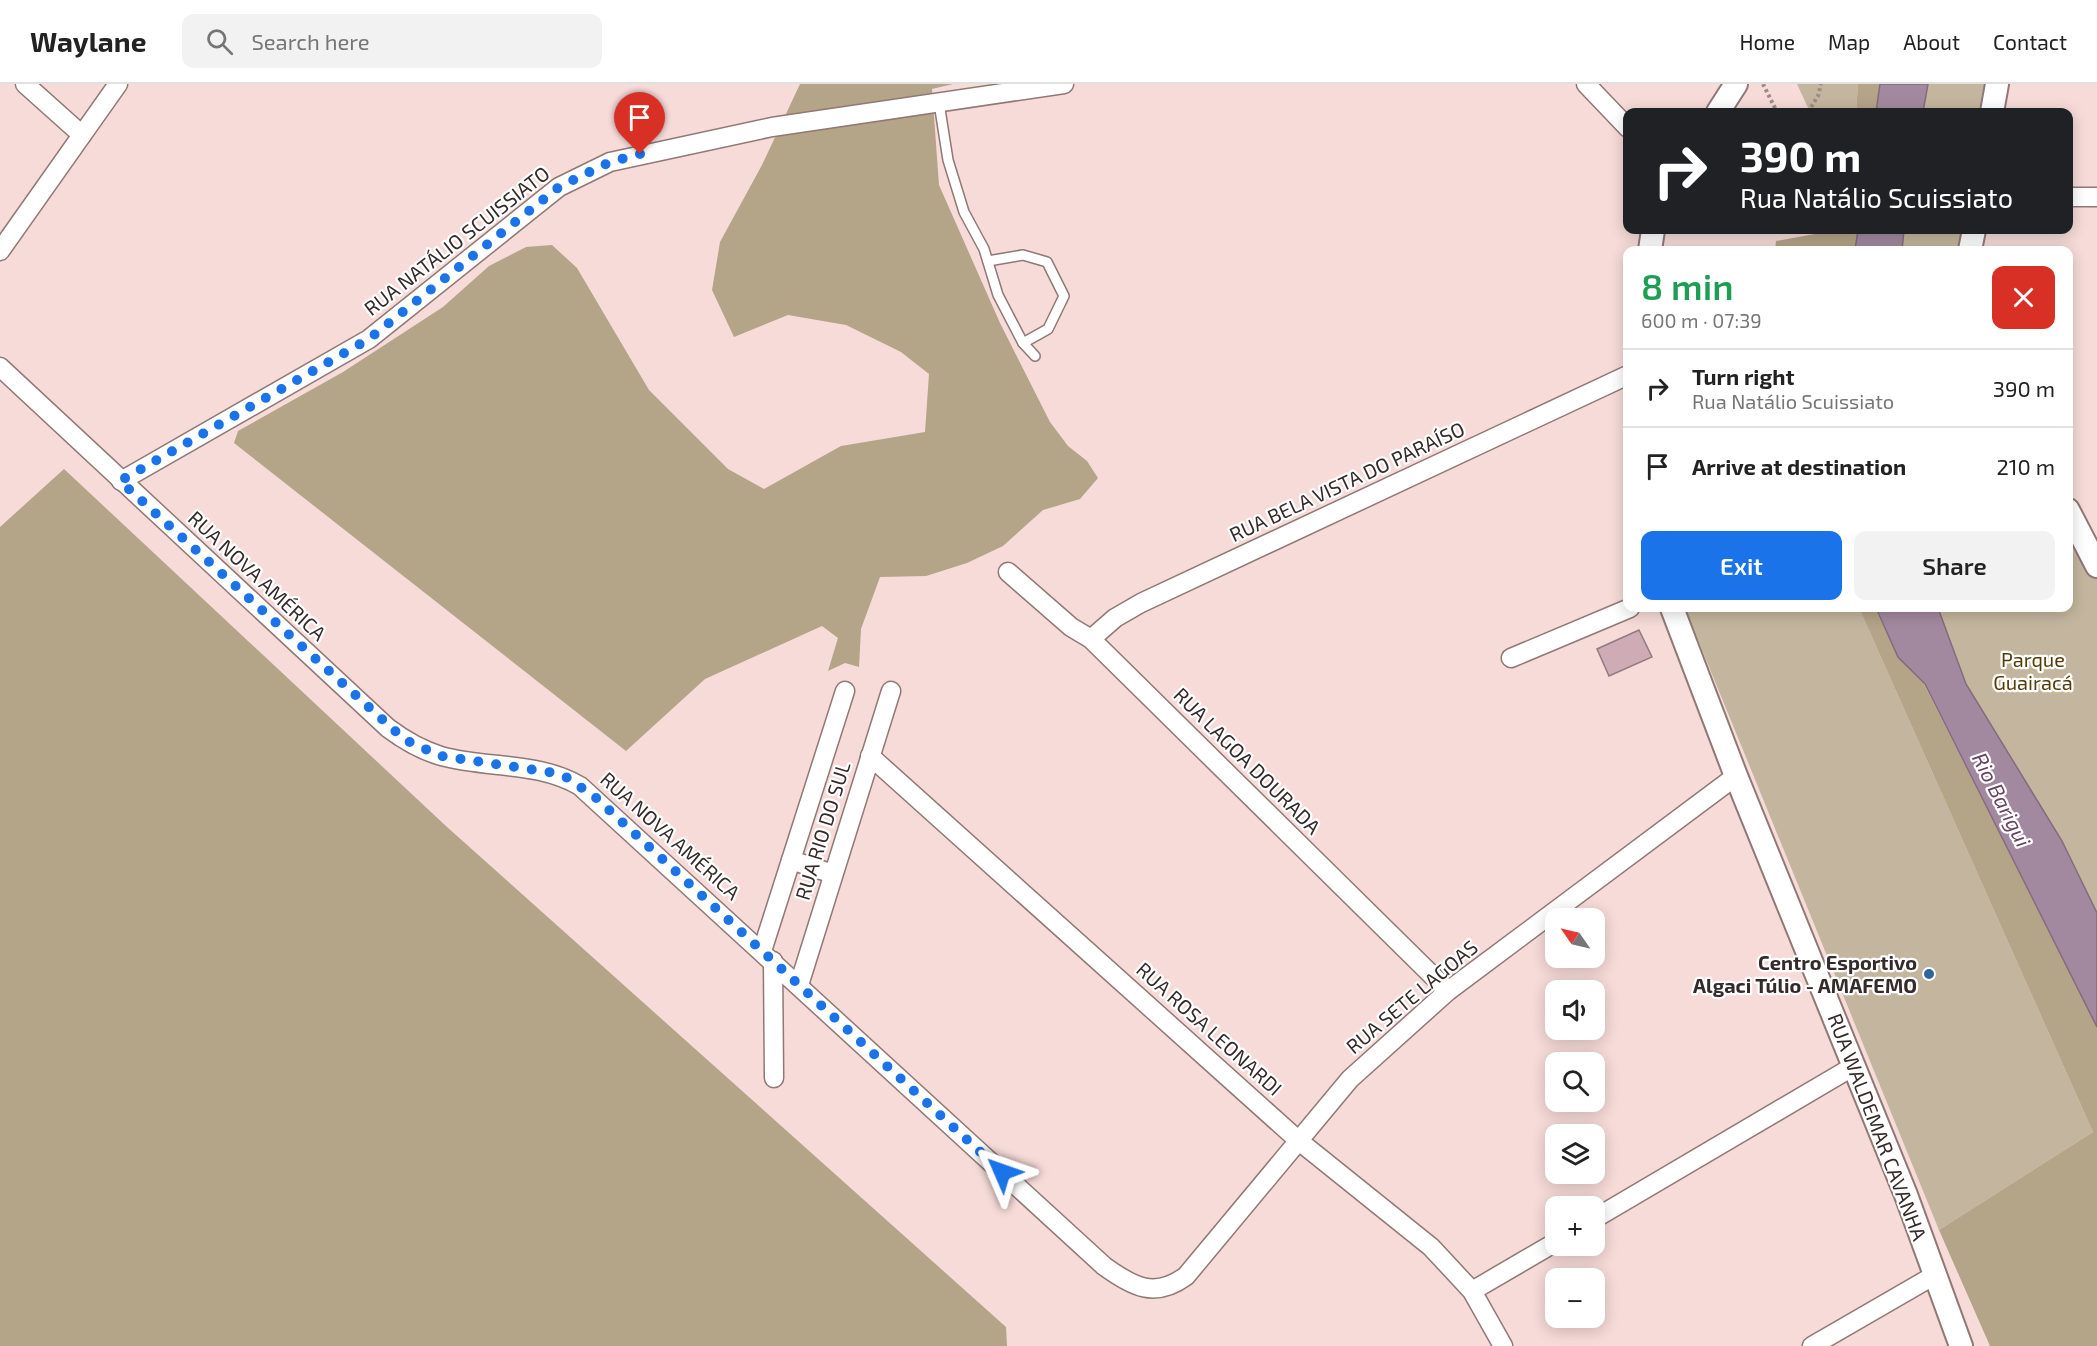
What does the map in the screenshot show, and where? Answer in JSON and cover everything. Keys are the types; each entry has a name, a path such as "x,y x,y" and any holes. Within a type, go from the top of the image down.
{"street":[{"path":"25,84 82,135"},
{"path":"0,251 118,84"},
{"name":"RUA NATÁLIO SCUISSIATO","path":"120,481 369,339 537,204 585,173 640,154 728,135 1064,84"},
{"path":"1586,84 1623,123"},
{"path":"1721,108 1736,84"},
{"path":"1993,108 1997,84"},
{"path":"2073,197 2097,197"},
{"name":"RUA NOVA AMÉRICA","path":"0,367 120,481 405,740 441,756 539,770 566,777 580,786 1104,1266 1132,1284 1156,1289"},
{"name":"RUA BELA VISTA DO PARAÍSO","path":"1091,639 1115,618 1141,603 1623,377"},
{"path":"2073,520 2097,566"},
{"name":"RUA LAGOA DOURADA","path":"1008,572 1071,627 1091,639 1448,991"},
{"path":"1511,658 1623,611"},
{"name":"RUA WALDEMAR CAVANHA","path":"1674,612 1736,776 1854,1066 1961,1346"},
{"name":"RUA RIO DO SUL","path":"774,1078 768,956 791,860 845,691"},
{"name":"RUA RIO DO SUL","path":"799,985 891,691"},
{"name":"RUA ROSA LEONARDI","path":"870,756 1299,1140 1431,1247 1472,1291 1503,1346"},
{"name":"RUA SETE LAGOAS","path":"1156,1289 1175,1284 1192,1270 1350,1079 1448,991 1736,776"},
{"path":"791,860 833,874"},
{"path":"1605,1213 1854,1066"},
{"path":"1472,1291 1545,1248"},
{"path":"1812,1346 1935,1275"}],"lane":[{"path":"939,103 948,160 964,212 988,261 998,295 1023,343 1035,356"},
{"path":"988,261 1023,255 1047,262 1064,296 1048,329 1023,343"}],"path":[{"path":"1763,84 1775,108"},
{"path":"1810,108 1818,96 1821,84"}],"green space":[{"path":"1797,84 1858,84 1856,108 1808,108"},
{"path":"1928,84 1987,84 1983,108 1924,108"},
{"path":"1904,234 1961,234 1960,246 1902,246"},
{"name":"Parque Guairacá","path":"2073,529 2097,573 2097,913 2062,841 1966,684 1939,612 2073,612"},
{"name":"Centro Esportivo Algaci Túlio - AMAFEMO","path":"1687,612 1861,612 2093,1132 1939,1230"}],"shaded area":[{"path":"800,84 953,84 932,89 939,185 1000,323 1050,422 1068,446 1087,461 1098,478 1080,499 1043,510 1003,546 967,563 926,576 880,577 861,629 859,667 845,663 828,671 838,638 822,626 705,679 626,751 234,443 238,431 343,372 443,307 489,266 526,247 552,245 577,268 649,390 728,469 764,489 841,446 925,432 929,374 901,352 846,325 788,315 734,337 712,290 720,242 762,165"},
{"path":"1858,84 1880,84 1877,108 1856,108"},
{"path":"1814,234 1857,234 1856,246 1775,246 1776,241"},
{"path":"64,469 447,827 1006,1327 1007,1346 0,1346 0,527"},
{"path":"1861,612 1877,612 1898,657 1924,684 2097,1027 2097,1346 1990,1346 1939,1230 2093,1132"}],"water":[{"path":"1880,84 1928,84 1924,108 1877,108"},
{"path":"1857,234 1904,234 1902,246 1856,246"},
{"name":"Rio Barigui","path":"1878,612 1939,612 1966,684 2062,841 2097,913 2097,1027 1925,684 1898,657"}],"building":[{"path":"1639,630 1652,657 1609,676 1597,649"}],"place":[{"name":"Centro Esportivo Algaci Túlio - AMAFEMO","path":"1929,974"}],"route":[{"path":"640,154 610,162 559,187 369,339 341,357 260,399 120,481 388,728 405,740 441,756 529,768 566,777 595,797 1002,1172"}]}
